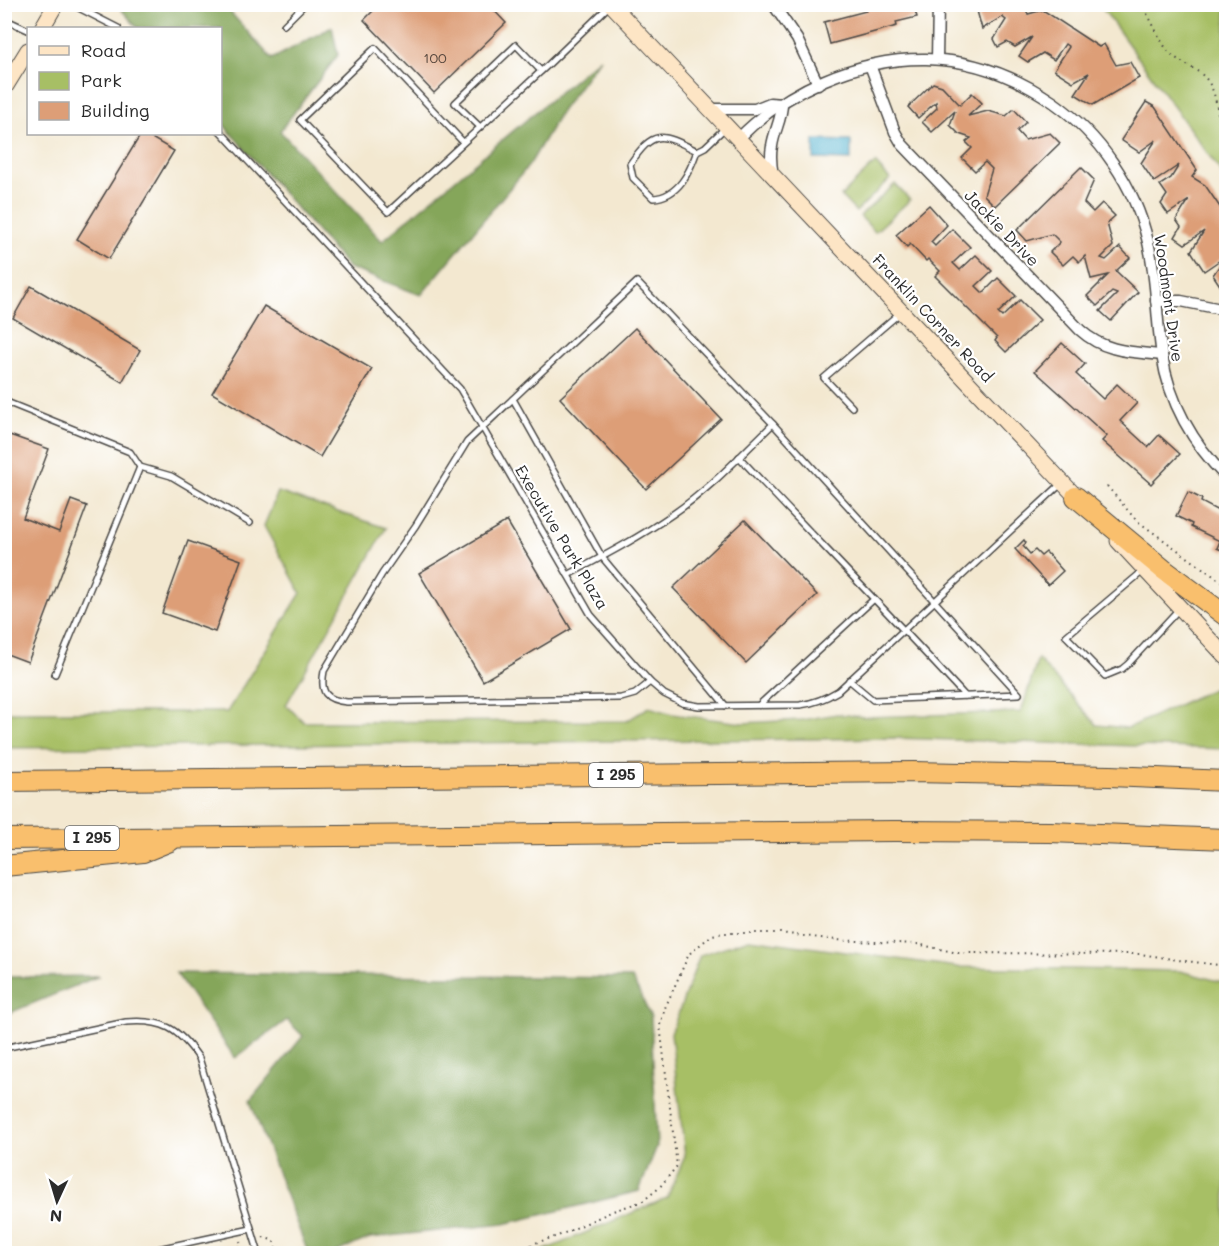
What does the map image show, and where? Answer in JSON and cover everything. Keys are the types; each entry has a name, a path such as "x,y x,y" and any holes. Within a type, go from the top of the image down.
{"highway":[{"path":"1070,490 1162,569 1227,616"},
{"name":"I 295","path":"4,782 913,772 1110,776 1227,782"},
{"name":"I 295","path":"4,839 894,831 1050,832 1227,839"},
{"path":"4,866 143,852 180,837"}],"main road":[{"path":"43,27 56,4"},
{"name":"Franklin Corner Road","path":"611,4 1227,657"},
{"path":"4,89 27,52"}],"street":[{"path":"773,4 797,39 818,84"},
{"path":"937,59 938,4"},
{"name":"Woodmont Drive","path":"738,140 761,118 782,104 846,71 914,59 937,59 974,65 1012,79 1055,104 1085,129 1116,168 1129,190 1141,217 1148,242 1166,378 1186,426 1203,452 1227,477"},
{"name":"Jackie Drive","path":"870,65 895,132 902,144 1080,330 1102,346 1117,351 1162,355"},
{"name":"Woodmont Drive","path":"709,109 755,109 770,103 782,104"},
{"path":"773,176 772,145 782,117 782,104"},
{"path":"1156,301 1181,301 1227,310"}],"lane":[{"path":"71,4 116,27"},
{"path":"284,25 305,4"},
{"path":"463,142 375,48 300,120 388,212 611,4"},
{"path":"4,19 27,30"},
{"path":"479,126 455,103 516,45 541,71"},
{"path":"697,151 665,137 656,137 643,145 630,164 633,178 653,198 659,198 673,191 690,172 697,151 705,147 726,127"},
{"name":"Executive Park Plaza","path":"222,133 460,389 591,615 650,682 664,694 682,703 699,706 726,706 816,702 838,691 935,601 1070,490"},
{"path":"650,682 634,694 621,698 347,702 335,701 326,695 322,684 324,671 382,574 416,525 467,442 638,282 773,424 1019,694 873,700 849,680"},
{"path":"852,407 824,378 902,311"},
{"path":"513,399 602,556 726,706"},
{"path":"4,401 130,452 140,467 171,476 250,523"},
{"path":"568,575 674,514 711,483 773,424"},
{"path":"739,457 873,600 904,629 964,696"},
{"path":"55,674 140,467"},
{"path":"1145,570 1066,636 1105,676 1128,664 1180,607"},
{"path":"759,705 873,600"},
{"path":"4,1048 126,1022 146,1020 161,1023 175,1031 188,1042 199,1058 259,1254"},
{"path":"135,1254 251,1229"}],"path":[{"path":"1140,4 1149,15 1170,52 1207,79 1212,88 1219,123 1227,138"},
{"path":"1107,486 1136,520 1227,585"},
{"path":"516,1254 535,1243 558,1236 613,1211 643,1201 659,1188 677,1166 660,1025 689,954 712,935 780,933 836,940 917,944 958,953 1141,954 1227,966"},
{"path":"239,1254 240,1242 264,1237 273,1241 278,1254"}],"green space":[{"path":"117,5 224,5 272,59 332,27 338,55 280,131 382,241 600,58 560,113 530,164 421,295 349,268 222,123 222,27 137,27"},
{"path":"1100,5 1226,5 1226,179"},
{"path":"875,163 890,179 856,212 841,196"},
{"path":"895,184 910,200 875,232 860,216"},
{"path":"278,492 386,528 286,705 304,722 627,721 649,707 672,714 742,723 803,720 837,714 865,717 1021,712 1038,659 1097,725 1128,728 1215,688 1226,700 1226,749 895,738 5,748 5,712 227,712 301,593 264,526"},
{"path":"749,939 957,967 1180,971 1226,983 1226,1244 1222,1253 538,1253 667,1198 685,1156 671,1033 700,955"},
{"path":"176,973 632,978 651,1017 657,1146 639,1191 504,1224 370,1238 334,1253 308,1253 250,1101 303,1036 287,1020 235,1058"},
{"path":"99,976 5,1015 5,977"}],"water":[{"path":"814,140 851,141 851,160 814,159"}],"building":[{"path":"380,4 488,4 506,23 434,93 364,20"},
{"path":"864,4 913,4 917,17 896,22 897,26 830,44 824,22 866,11"},
{"path":"977,4 1023,4 1028,14 1043,10 1099,47 1104,44 1116,65 1130,62 1139,78 1093,105 1075,94 1089,73 1073,82 1054,70 1069,47 1065,44 1054,60 1043,53 1028,62 1019,56 1032,37 1015,47 1007,42 998,47 994,39 1006,20 1002,17 982,29"},
{"path":"933,83 942,86 960,105 972,93 982,103 968,116 988,111 1006,116 1014,109 1026,122 1017,131 1025,140 1050,133 1060,143 995,206 984,195 992,169 985,162 975,171 962,158 972,148 966,142 971,138 959,134 950,125 955,111 932,132 922,122 937,108 936,102 918,118 908,107"},
{"path":"1146,102 1155,107 1197,170 1192,177 1205,185 1226,216 1226,256 1204,271 1191,251 1204,231 1185,244 1175,237 1181,227 1176,220 1189,200 1168,214 1161,204 1167,195 1160,185 1171,178 1179,165 1154,182 1141,163 1156,140 1139,152 1121,140"},
{"path":"140,135 147,135 174,151 109,259 77,239"},
{"path":"1081,167 1094,180 1084,203 1093,212 1102,203 1115,216 1107,223 1113,246 1101,258 1106,260 1120,247 1130,258 1116,271 1138,292 1111,321 1100,311 1117,294 1112,292 1097,306 1087,296 1108,275 1091,279 1085,256 1079,262 1073,256 1063,265 1050,252 1060,242 1052,234 1027,241 1017,230"},
{"path":"929,205 947,225 931,242 935,246 952,229 970,247 953,263 960,270 976,255 992,271 976,286 983,293 998,278 1016,296 998,313 1002,317 1020,300 1040,320 1006,352 995,341 997,338 935,276 940,271 928,259 926,261 910,244 907,247 896,235"},
{"path":"1226,256 1226,292 1225,293 1213,275"},
{"path":"31,286 140,350 122,382 13,318"},
{"path":"264,306 372,369 320,457 212,393"},
{"path":"635,328 721,419 646,489 560,398"},
{"path":"1062,343 1085,364 1076,374 1103,399 1117,384 1137,403 1120,421 1148,447 1159,435 1180,454 1151,484 1102,441 1107,436 1035,371"},
{"path":"4,433 49,449 23,518 59,532 71,500 87,506 28,662 4,653"},
{"path":"1188,492 1202,499 1201,502 1226,515 1226,552 1217,548 1220,541 1191,527 1192,524 1176,516"},
{"path":"745,520 817,595 746,663 673,588"},
{"path":"507,521 571,629 483,681 419,573"},
{"path":"1024,540 1026,543 1023,546 1030,554 1035,550 1041,556 1046,552 1063,571 1048,585 1015,549"},
{"path":"188,541 241,560 215,632 162,613"}]}
